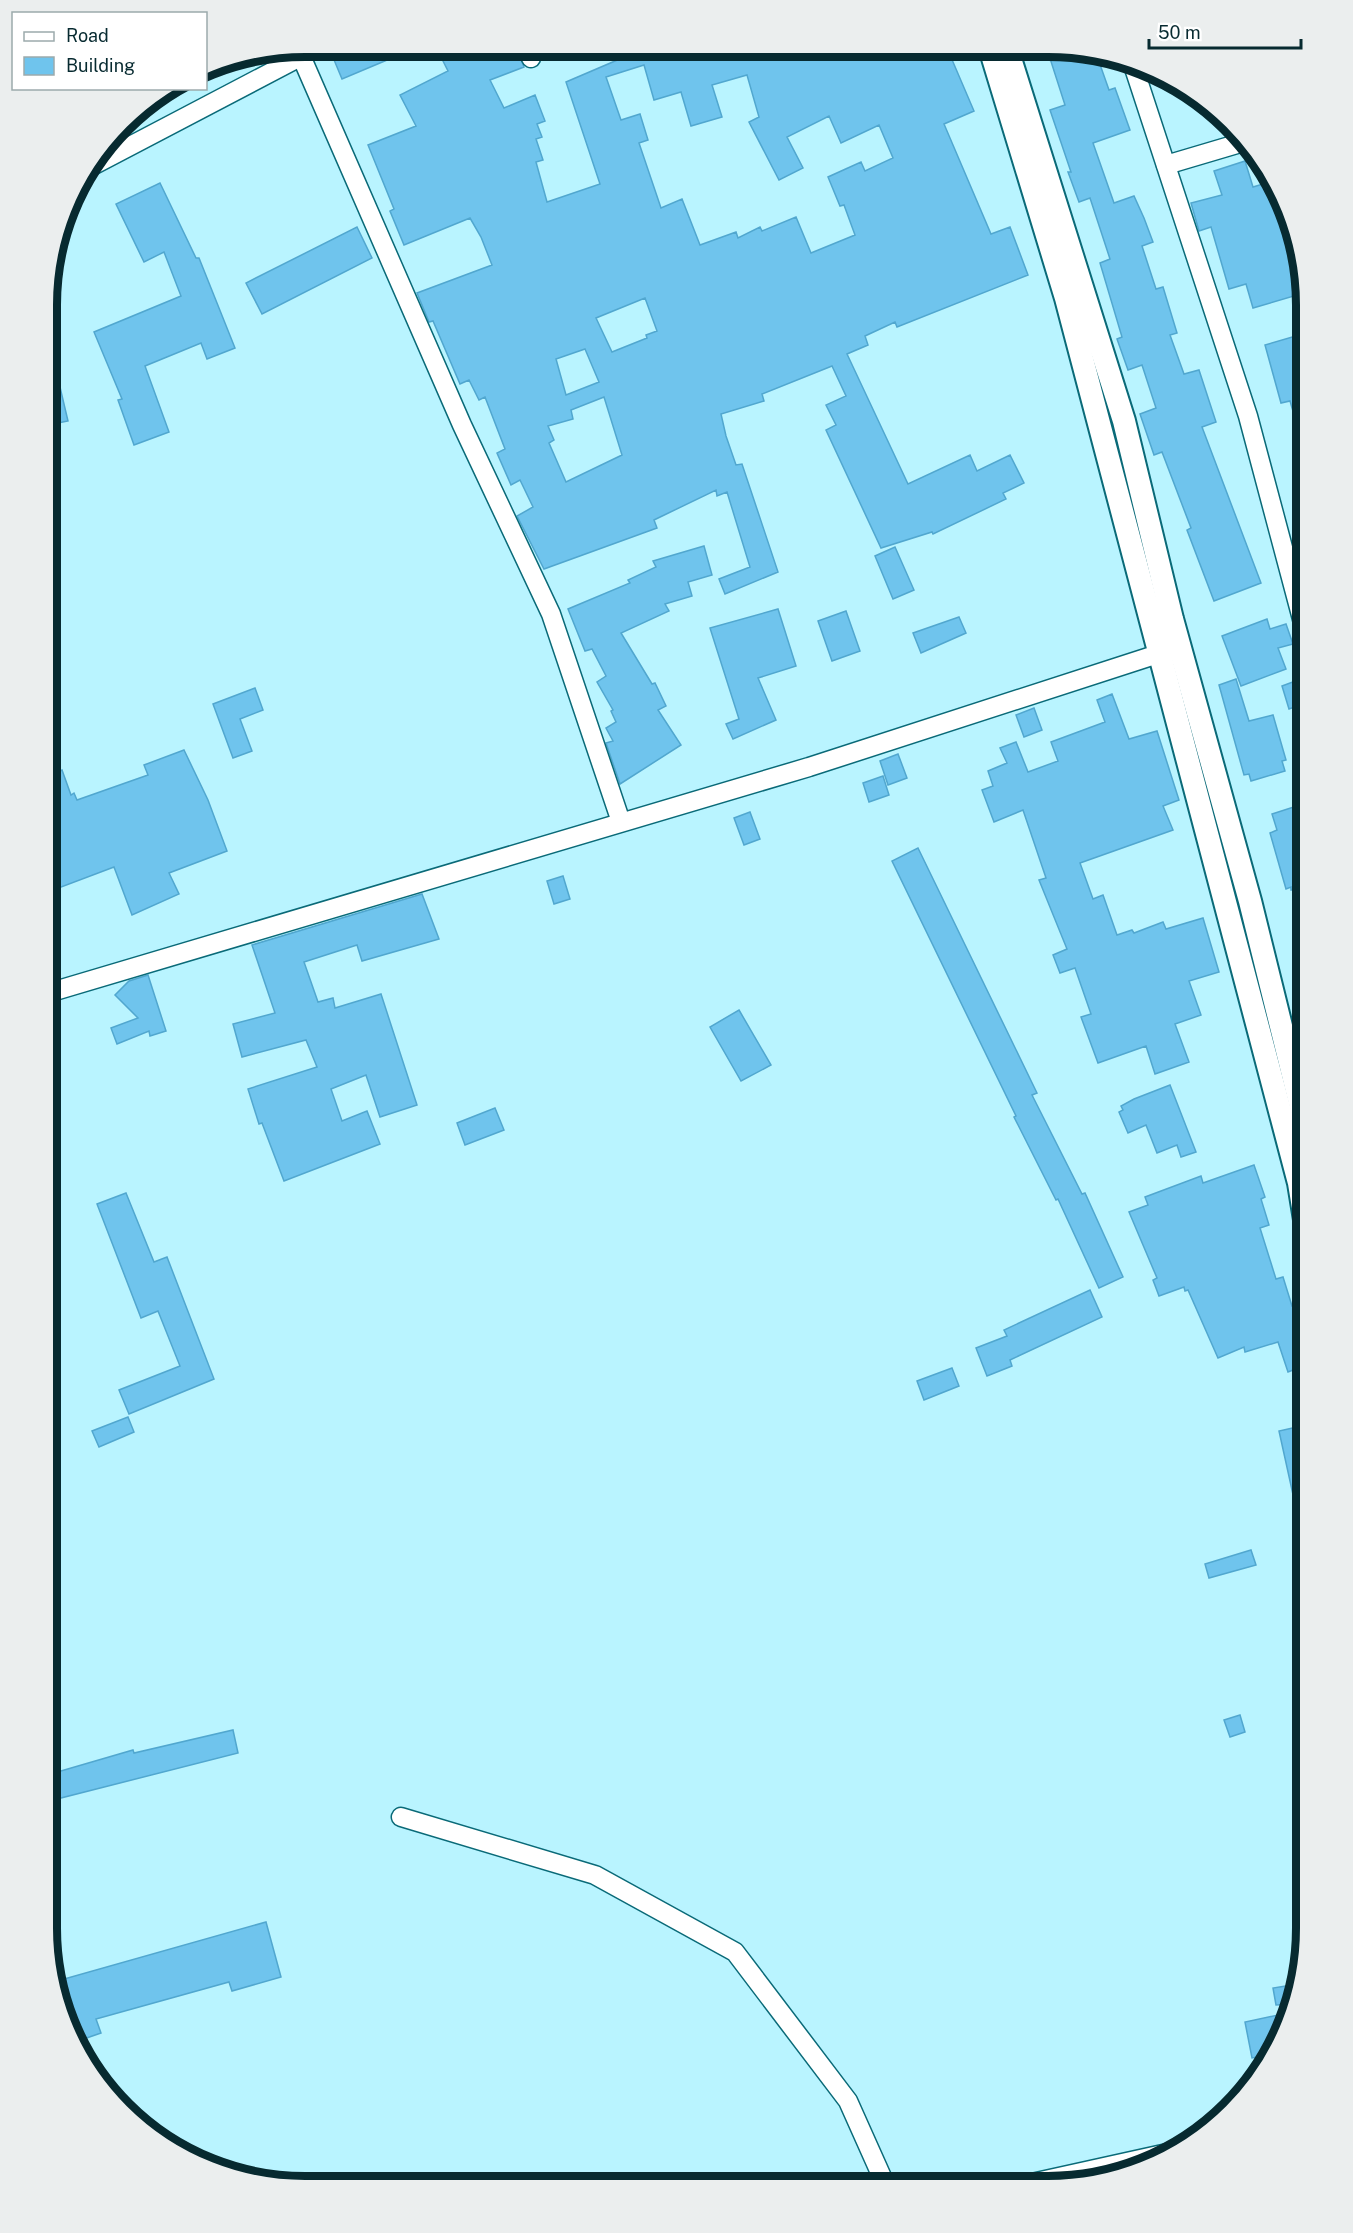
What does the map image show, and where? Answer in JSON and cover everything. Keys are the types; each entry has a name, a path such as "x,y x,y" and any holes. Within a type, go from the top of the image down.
{"street":[{"path":"104,160 298,57"},
{"path":"302,57 462,425 551,614 621,822"},
{"path":"993,57 1066,298 1296,1172"},
{"path":"1009,57 1124,421 1172,618 1250,901 1296,1087"},
{"path":"1136,73 1248,416 1296,596"},
{"path":"1166,165 1237,144"},
{"path":"57,990 809,767 1158,654"},
{"path":"400,1817 595,1875 735,1952 848,2101 882,2176"},
{"path":"1068,2175 1135,2160"}],"building":[{"path":"333,57 394,57 342,79"},
{"path":"441,57 520,57 524,67 490,80 504,108 535,95 545,121 537,124 542,137 536,139 543,160 536,162 547,202 600,184 566,82 624,57 951,57 974,111 944,124 991,234 1010,227 1028,275 897,327 895,322 865,336 868,345 847,354 908,484 970,455 977,471 1010,455 1024,483 1003,493 1006,499 933,534 932,532 881,548 826,430 836,425 826,405 846,396 832,366 762,394 764,401 721,414 736,465 742,464 778,572 725,594 719,579 750,567 727,492 717,496 716,490 654,520 657,528 544,569 517,516 533,507 520,480 511,485 497,453 505,449 485,397 479,400 469,380 460,384 433,321 429,322 417,293 492,265 481,237 470,218 404,245 390,211 394,209 368,145 416,126 400,95 448,71","holes":["644,65 654,100 681,92 691,126 722,117 712,85 747,75 759,117 749,122 779,180 803,168 787,137 829,116 841,143 879,125 893,158 865,171 861,162 828,177 840,206 844,205 855,235 811,253 796,217 762,231 760,227 738,238 736,232 700,245 682,199 661,208 639,143 648,140 640,114 621,120 606,77","645,298 657,331 646,335 647,338 612,352 596,318","585,349 599,382 566,395 556,359","604,397 622,455 566,482 549,443 554,440 548,426 573,419 571,410"]},
{"path":"1050,57 1099,62 1109,90 1115,88 1130,130 1093,143 1114,203 1134,196 1144,218 1153,242 1142,246 1156,289 1163,287 1177,333 1170,335 1184,374 1199,370 1216,422 1202,427 1261,583 1214,601 1187,530 1191,528 1162,452 1154,455 1140,414 1156,408 1142,365 1128,370 1117,339 1122,337 1100,263 1110,259 1090,198 1079,202 1050,110 1065,105"},
{"path":"1245,161 1253,187 1264,184 1288,241 1295,296 1253,308 1246,284 1229,289 1211,227 1199,231 1191,203 1222,195 1214,171"},
{"path":"160,183 196,258 199,258 235,348 207,359 201,343 145,366 169,432 134,445 118,400 122,399 94,332 181,296 164,252 144,262 116,204"},
{"path":"357,227 372,258 262,314 246,283"},
{"path":"1296,336 1296,422 1290,401 1281,403 1265,345"},
{"path":"57,374 68,421 57,423"},
{"path":"704,546 712,575 688,582 692,596 665,604 669,611 621,633 652,684 655,683 666,706 658,710 681,745 620,784 606,743 613,741 606,728 616,722 611,711 613,710 597,682 606,676 592,649 585,651 568,609 630,583 628,580 656,567 653,561"},
{"path":"895,547 914,590 893,599 875,556"},
{"path":"778,609 796,666 758,678 776,720 733,739 726,724 739,719 710,628"},
{"path":"846,611 860,651 832,661 818,621"},
{"path":"959,617 966,633 921,653 913,633"},
{"path":"1267,619 1270,629 1286,624 1293,644 1278,648 1286,669 1241,686 1222,636"},
{"path":"1236,679 1249,721 1273,715 1286,760 1282,761 1285,771 1251,781 1249,774 1244,775 1219,685"},
{"path":"1296,681 1296,707 1289,709 1282,686"},
{"path":"255,688 263,710 240,719 252,751 233,758 213,704"},
{"path":"1112,694 1129,739 1157,731 1179,800 1163,806 1173,830 1080,863 1093,899 1103,895 1117,935 1132,930 1134,933 1163,922 1166,929 1203,918 1219,972 1189,981 1201,1015 1175,1024 1189,1062 1155,1074 1146,1046 1098,1063 1081,1017 1091,1014 1075,968 1060,973 1053,955 1067,949 1039,880 1046,878 1023,810 994,822 982,790 993,786 988,771 1007,763 1000,748 1016,742 1028,772 1058,761 1051,742 1105,722 1097,700"},
{"path":"1034,708 1042,730 1024,737 1016,715"},
{"path":"184,750 208,800 227,851 169,873 179,894 132,915 114,867 57,889 57,772 62,770 71,795 74,793 77,800 148,775 144,765"},
{"path":"898,754 907,778 888,785 880,761"},
{"path":"883,776 889,795 869,802 863,783"},
{"path":"1296,806 1296,890 1291,890 1291,887 1286,889 1270,833 1277,830 1272,814"},
{"path":"750,812 760,839 744,845 734,818"},
{"path":"918,848 1037,1093 1032,1095 1082,1194 1085,1193 1123,1277 1099,1288 1058,1199 1056,1200 1014,1117 1016,1116 892,861"},
{"path":"563,876 570,899 554,904 547,881"},
{"path":"422,894 439,939 362,961 357,945 304,962 318,1002 333,998 335,1008 381,994 417,1105 380,1117 366,1075 331,1089 342,1121 367,1111 380,1144 284,1181 262,1123 259,1124 248,1089 317,1067 306,1040 242,1057 233,1024 275,1013 252,945"},
{"path":"148,975 166,1031 150,1036 149,1031 117,1044 111,1028 138,1018 115,995 129,981"},
{"path":"739,1010 771,1065 741,1081 710,1027"},
{"path":"1170,1085 1196,1152 1181,1157 1177,1145 1157,1153 1146,1125 1128,1133 1119,1112 1123,1110 1121,1106 1134,1099"},
{"path":"495,1108 504,1130 465,1145 457,1123"},
{"path":"1254,1165 1265,1197 1261,1199 1269,1225 1260,1228 1276,1279 1283,1277 1292,1306 1294,1305 1296,1311 1296,1369 1288,1372 1278,1342 1245,1352 1244,1347 1218,1358 1188,1290 1185,1291 1184,1287 1159,1296 1153,1280 1157,1278 1129,1212 1148,1205 1145,1197 1201,1176 1203,1183"},
{"path":"126,1193 154,1262 167,1257 214,1379 129,1414 119,1390 180,1366 158,1311 141,1318 97,1204"},
{"path":"1090,1290 1102,1317 1010,1360 1012,1366 987,1376 976,1348 1007,1336 1004,1330"},
{"path":"952,1368 959,1386 924,1400 917,1381"},
{"path":"128,1417 134,1432 99,1447 92,1431"},
{"path":"1296,1427 1296,1508 1279,1431"},
{"path":"1251,1550 1256,1565 1209,1578 1205,1564"},
{"path":"1240,1715 1245,1732 1230,1737 1224,1720"},
{"path":"233,1730 238,1753 57,1799 57,1772 133,1750 134,1753"},
{"path":"266,1922 281,1977 232,1991 229,1982 96,2019 101,2033 84,2039 70,2008 62,1979"},
{"path":"1289,1985 1284,2005 1276,2005 1273,1988"},
{"path":"1280,2014 1260,2057 1252,2058 1245,2022"}]}
